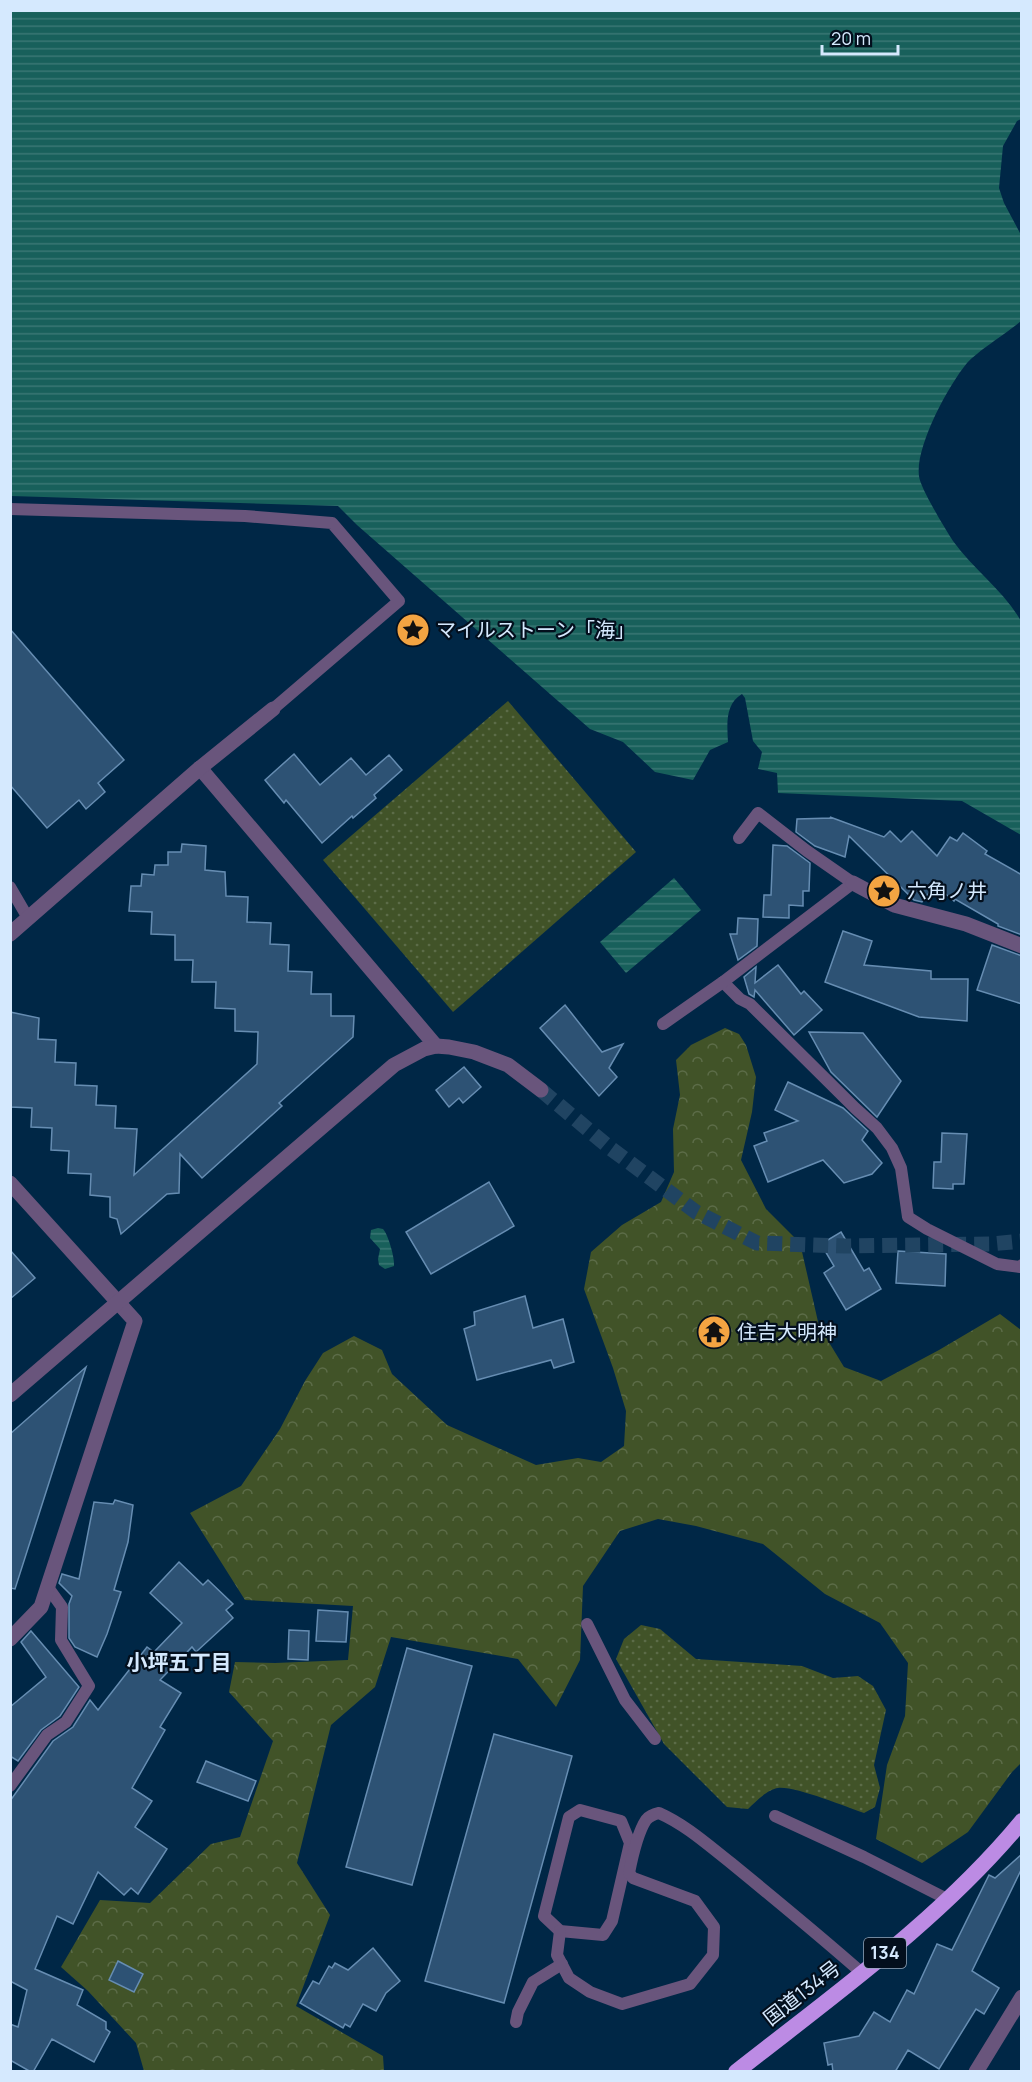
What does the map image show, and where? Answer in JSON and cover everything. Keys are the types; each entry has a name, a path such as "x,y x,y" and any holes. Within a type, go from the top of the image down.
{"highway":[{"name":"国道134号","path":"736,2072 862,1973 947,1899 991,1858 1022,1821"}],"street":[{"path":"10,934 200,768 273,709"},
{"path":"200,768 436,1046"},
{"path":"853,883 894,904 966,924 1022,946"},
{"path":"10,1395 394,1065 414,1052 436,1046 474,1052 508,1065 541,1090"},
{"path":"10,1183 135,1321 40,1607 10,1639"},
{"path":"976,2072 1022,1997"}],"lane":[{"path":"10,509 245,516 332,523 399,601 273,709"},
{"path":"663,1024 723,982 853,883 758,813 739,838"},
{"path":"10,887 28,918"},
{"path":"723,982 740,999 750,1004 877,1128 892,1148 901,1168 908,1217 997,1264 1022,1265"},
{"path":"10,1786 46,1735 66,1722 89,1686 61,1640 62,1607 47,1587"},
{"path":"587,1624 625,1700 655,1739"},
{"path":"579,1810 621,1821 630,1843 612,1921 603,1935 560,1931 544,1916 569,1817 579,1810"},
{"path":"560,1931 557,1955 569,1978 590,1992 622,2004 690,1984 713,1955 714,1927 695,1901 633,1878 629,1873 646,1819 659,1813 671,1818 702,1840 795,1914 862,1973"},
{"path":"775,1816 947,1899"},
{"path":"516,2022 518,2012 533,1982 562,1964"}],"green space":[{"path":"508,701 636,852 453,1012 323,860"},
{"path":"725,1028 739,1034 746,1045 756,1077 752,1112 741,1160 766,1209 800,1243 819,1326 844,1367 881,1381 1000,1314 1021,1330 1021,1763 968,1832 922,1863 876,1839 887,1765 905,1716 908,1663 880,1623 825,1594 763,1544 696,1526 658,1519 620,1531 583,1586 580,1660 556,1707 518,1659 391,1637 375,1687 331,1725 297,1863 330,1915 296,2006 383,2056 384,2071 144,2071 136,2043 88,1991 61,1967 100,1900 150,1903 211,1844 240,1837 273,1741 229,1692 235,1662 348,1660 353,1606 245,1600 190,1513 241,1486 280,1429 305,1381 323,1353 354,1336 382,1350 392,1374 447,1425 536,1465 578,1458 601,1462 624,1446 626,1411 584,1289 591,1252 622,1225 661,1202 674,1172 673,1129 680,1095 676,1060 691,1045"},
{"path":"641,1625 660,1629 696,1659 802,1666 833,1678 858,1676 873,1686 886,1710 874,1765 880,1788 875,1807 864,1813 808,1793 778,1788 766,1793 748,1809 727,1807 664,1744 616,1659 624,1639"}],"shaded area":[{"path":"11,10 1021,11 1021,119 1017,121 1003,146 999,188 1004,203 1021,235 1021,321 972,358 959,373 942,401 927,434 919,464 919,476 928,499 953,541 1006,600 1021,621 1021,835 962,801 778,793 777,773 758,769 762,752 753,741 745,698 742,694 732,703 730,709 728,742 710,750 693,780 655,772 623,742 590,729 338,506 11,496"},
{"path":"674,878 701,910 626,973 600,942"},
{"path":"378,1228 385,1232 393,1258 394,1266 385,1269 379,1265 380,1249 370,1238 371,1230"}],"building":[{"path":"10,629 124,760 98,783 105,792 86,809 79,800 47,828 10,785"},
{"path":"294,754 320,785 351,758 366,775 389,755 402,770 374,795 376,798 322,843 286,800 284,803 265,780"},
{"path":"830,817 884,837 890,831 901,842 912,831 937,856 950,837 957,841 963,833 987,851 985,854 1022,875 1022,935 998,926 955,899 954,901 935,885 922,902 914,900 849,836 845,857 815,846 796,832 797,819"},
{"path":"182,844 206,846 205,870 225,872 226,896 248,897 247,922 271,923 270,944 289,945 288,971 312,972 311,994 331,994 331,1016 354,1016 353,1037 279,1103 282,1106 202,1178 180,1154 179,1193 167,1194 121,1234 117,1219 110,1217 110,1197 90,1195 91,1174 68,1173 69,1151 51,1150 52,1128 31,1127 32,1108 11,1107 10,1012 39,1018 38,1039 56,1040 55,1062 76,1063 75,1085 97,1086 96,1105 116,1106 115,1128 137,1129 134,1175 257,1064 258,1032 235,1031 235,1009 215,1008 216,982 192,982 193,960 175,960 175,935 151,934 152,912 129,911 131,886 141,886 142,874 154,875 155,865 168,865 168,852 181,852"},
{"path":"773,845 787,846 810,863 809,891 803,891 803,906 789,905 789,918 763,917 764,895 771,895"},
{"path":"738,918 758,919 757,946 738,960 730,934 737,934"},
{"path":"843,931 872,941 864,965 931,971 931,979 968,979 967,1021 919,1017 825,982"},
{"path":"992,945 1022,956 1022,1004 977,990"},
{"path":"778,965 801,994 804,991 822,1010 794,1035 755,990 754,997 749,994 744,977 756,967 755,983"},
{"path":"565,1005 602,1052 623,1044 609,1068 617,1077 599,1096 540,1028"},
{"path":"809,1032 863,1033 901,1081 877,1117 831,1072"},
{"path":"464,1067 481,1087 463,1103 459,1098 449,1107 436,1090"},
{"path":"788,1082 843,1108 868,1131 862,1140 882,1163 872,1174 844,1183 823,1160 768,1182 754,1146 767,1141 764,1133 798,1121 775,1110"},
{"path":"942,1133 967,1134 964,1184 953,1184 953,1189 933,1188 934,1162 941,1162"},
{"path":"489,1182 514,1226 431,1274 406,1232"},
{"path":"841,1232 864,1271 869,1268 881,1289 846,1310 824,1273 834,1266 821,1244"},
{"path":"10,1250 35,1278 10,1299"},
{"path":"898,1251 946,1254 945,1286 896,1283"},
{"path":"525,1296 533,1328 563,1319 574,1362 554,1368 551,1360 477,1380 464,1329 475,1325 474,1312"},
{"path":"86,1367 15,1589 10,1588 10,1434"},
{"path":"115,1500 133,1505 128,1542 114,1590 121,1592 97,1657 75,1647 69,1638 69,1604 72,1596 59,1583 62,1574 79,1579 94,1502 113,1504"},
{"path":"179,1562 203,1585 208,1580 233,1604 226,1610 233,1618 196,1652 192,1647 160,1680 181,1693 160,1727 165,1730 132,1788 152,1801 135,1827 167,1849 138,1894 131,1888 124,1895 98,1872 73,1924 57,1916 35,1969 83,1990 77,2005 106,2022 106,2029 110,2032 94,2062 52,2039 31,2072 10,2060 10,2024 18,2027 27,1990 10,1981 10,1801 53,1741 73,1727 90,1700 98,1710 147,1647 154,1652 182,1623 150,1593"},
{"path":"318,1610 348,1612 346,1642 316,1641"},
{"path":"289,1630 309,1631 308,1660 288,1659"},
{"path":"31,1631 79,1687 60,1716 41,1730 18,1761 10,1756 10,1707 46,1677 21,1642"},
{"path":"407,1648 472,1666 412,1885 346,1867"},
{"path":"494,1734 572,1756 504,2003 425,1981"},
{"path":"206,1761 256,1781 248,1801 197,1782"},
{"path":"1022,1854 1022,1868 972,1971 999,1988 984,2014 976,2009 939,2069 908,2050 895,2072 833,2072 832,2064 828,2065 824,2043 859,2036 874,2012 890,2022 907,1990 914,1994 937,1944 952,1950 989,1875 995,1878"},
{"path":"373,1948 400,1981 386,1993 376,2011 363,2004 350,2027 345,2024 343,2028 300,2003 313,1981 319,1984 329,1966 332,1968 335,1963 348,1970"},
{"path":"118,1961 143,1974 134,1992 109,1980"}],"tunnel":[{"path":"541,1090 610,1148 696,1212 757,1243 845,1246 991,1244 1022,1241"}],"place":[{"name":"マイルストーン「海」","path":"413,630"},
{"name":"六角ノ井","path":"884,891"},
{"name":"住吉大明神","path":"714,1332"}],"district":[{"name":"小坪五丁目","path":"179,1663"}]}
